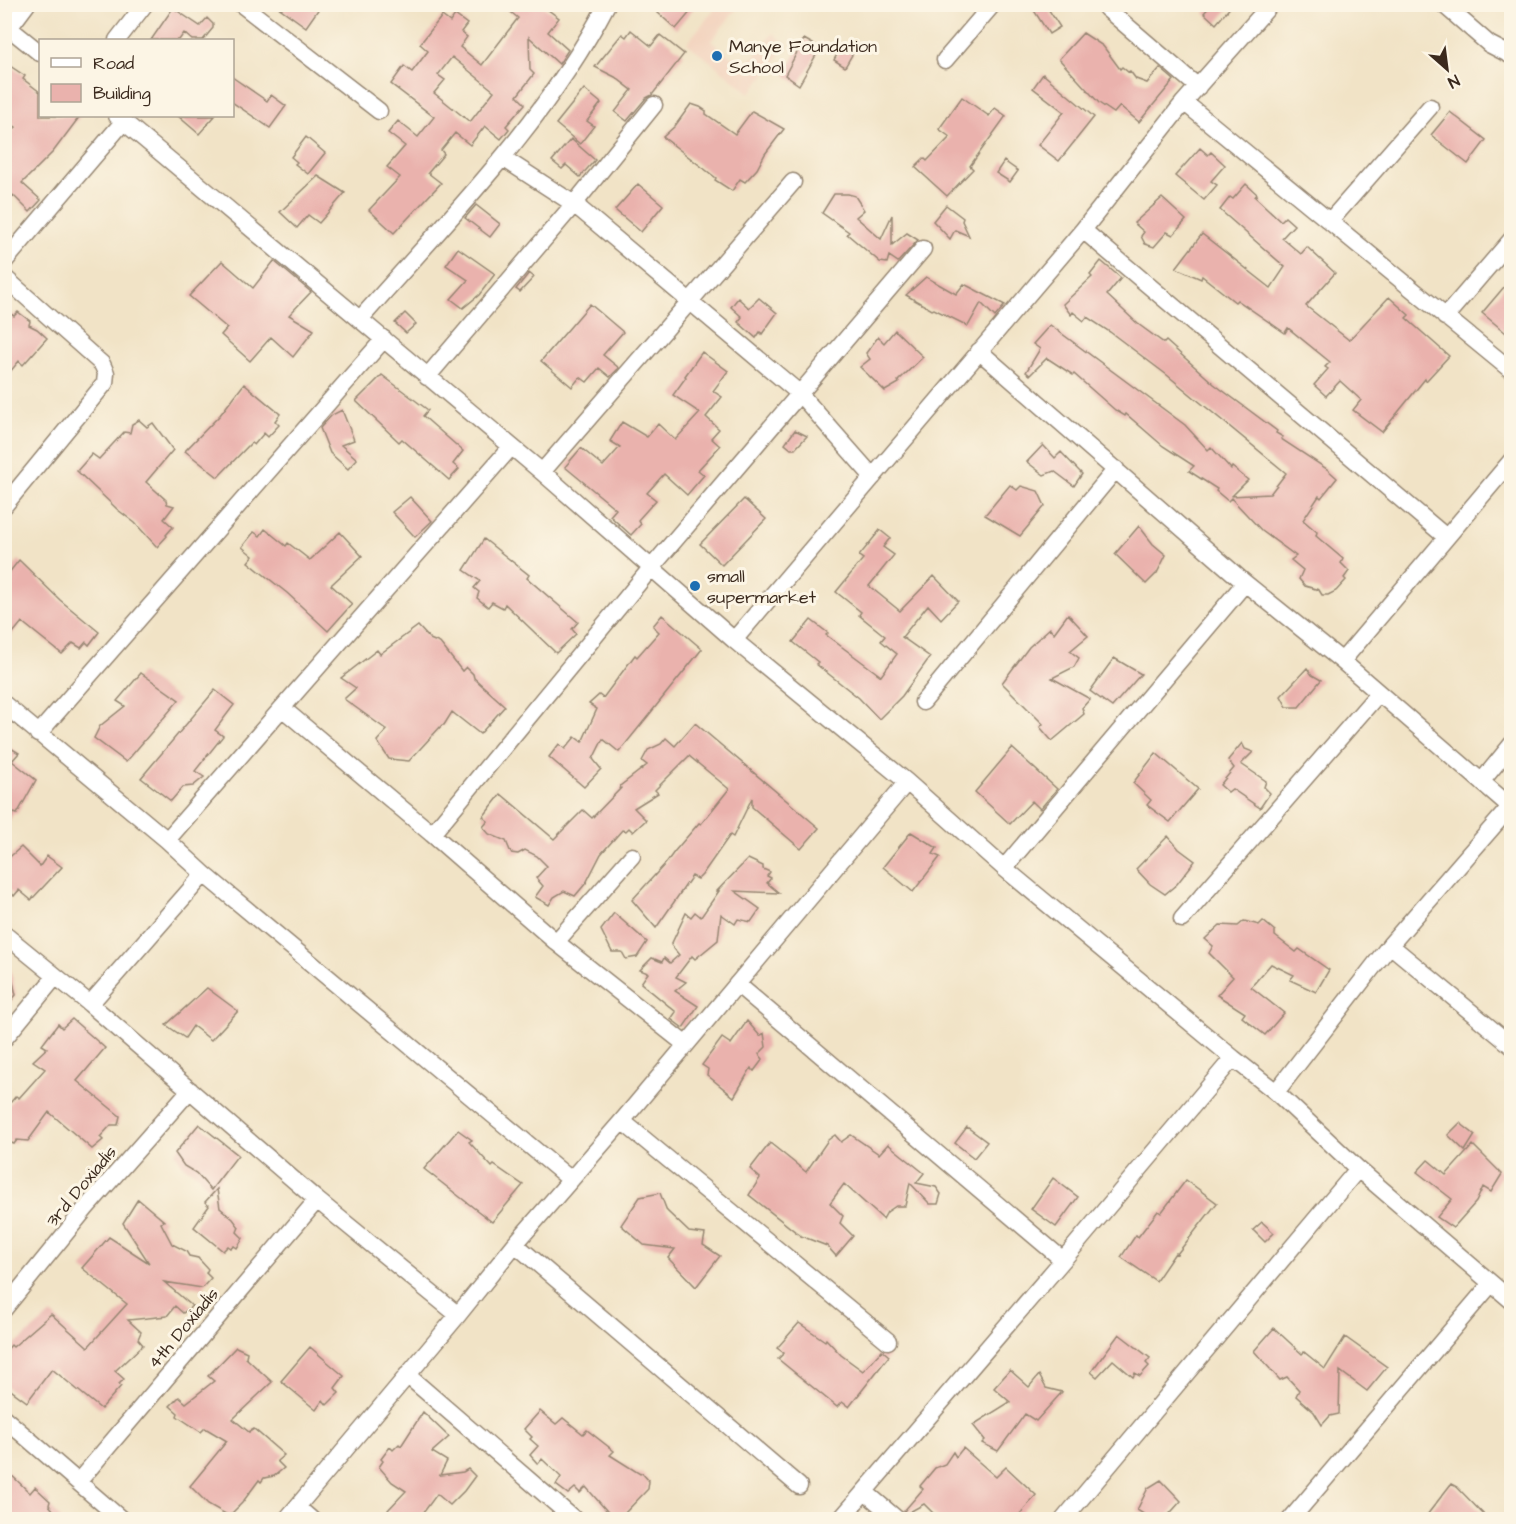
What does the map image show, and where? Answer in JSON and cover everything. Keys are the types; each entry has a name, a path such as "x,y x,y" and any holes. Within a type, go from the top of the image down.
{"street":[{"path":"27,4 7,26 39,52"},
{"path":"118,39 145,4"},
{"path":"241,4 379,111"},
{"path":"360,318 502,158 571,67 607,4"},
{"path":"945,60 993,4"},
{"path":"734,640 1083,230 1184,102 1271,4"},
{"path":"1443,4 1489,44 1512,56"},
{"path":"1106,8 1198,87"},
{"path":"1184,102 1512,371"},
{"path":"427,377 574,204 654,105"},
{"path":"1330,221 1430,107"},
{"path":"4,262 121,118 542,472 734,640 907,782 1004,868 1276,1092 1358,1169 1490,1285 1512,1301"},
{"path":"502,158 574,204 799,393 873,477"},
{"path":"542,472 793,182"},
{"path":"1083,230 1446,537"},
{"path":"1445,316 1512,239"},
{"path":"432,834 651,568 923,249"},
{"path":"4,278 102,364 106,373 105,382 4,506"},
{"path":"38,734 384,339"},
{"path":"979,351 1245,583 1342,661 1511,807 1390,945 1276,1092"},
{"path":"167,840 511,447"},
{"path":"1342,661 1512,460"},
{"path":"923,702 1116,469"},
{"path":"1004,868 1245,583"},
{"path":"1182,919 1378,694"},
{"path":"4,704 167,840 204,874 571,1179"},
{"path":"282,708 556,942 685,1044"},
{"path":"1482,781 1512,744"},
{"path":"312,1520 291,1513 515,1244 622,1121 907,782"},
{"path":"556,942 632,856"},
{"path":"90,1004 204,874"},
{"path":"4,934 90,1004 317,1200 458,1315"},
{"path":"1390,945 1512,1046"},
{"path":"4,1039 55,977"},
{"path":"737,984 1063,1260"},
{"path":"840,1520 1233,1058"},
{"name":"3rd Doxiadis","path":"4,1309 86,1208 190,1090"},
{"path":"622,1121 888,1341"},
{"path":"1063,1520 1358,1169"},
{"name":"4th Doxiadis","path":"78,1482 317,1200"},
{"path":"515,1244 799,1486"},
{"path":"1290,1520 1490,1285"},
{"path":"407,1375 575,1520"},
{"path":"4,1418 122,1520"},
{"path":"865,1492 898,1520"}],"shaded area":[{"name":"Manye Foundation School","path":"718,5 738,7 711,41 745,68 773,33 788,45 750,93 687,43"}],"building":[{"path":"274,4 322,4 306,27"},
{"path":"501,4 540,4 559,18 548,32 568,50 559,64 529,37 530,70 534,74 517,96 525,104 506,126 509,129 501,139 485,126 470,145 455,133 441,150 444,154 428,173 441,183 394,233 369,210 400,177 387,167 405,146 388,133 398,121 418,137 434,117 391,84 404,66 412,72 428,51 420,44 442,16 450,22 455,15 467,24 461,32 467,37 460,47 482,65 518,18","holes":["452,57 494,91 470,122 434,93 445,80 438,75"]},
{"path":"648,4 697,4 676,29"},
{"path":"1040,4 1045,4 1060,27 1049,34 1033,9"},
{"path":"1212,4 1233,4 1216,24 1204,13"},
{"path":"173,8 200,26 207,18 213,24 213,28 204,39 191,39 184,33 180,39 152,39"},
{"path":"631,30 651,46 660,35 684,54 652,95 646,98 627,121 615,112 632,90 615,77 595,67 622,34 626,37"},
{"path":"1083,33 1103,46 1120,69 1122,67 1130,71 1136,79 1147,83 1160,68 1174,80 1139,122 1120,106 1114,113 1099,103 1059,59"},
{"path":"804,39 820,48 799,85 785,75"},
{"path":"841,47 853,53 845,67 834,60"},
{"path":"4,62 25,76 23,79 39,91 39,117 79,117 53,152 22,183 41,200 30,212 13,195 4,206 4,138 16,127 4,119"},
{"path":"1043,74 1094,117 1059,161 1038,145 1064,112 1033,88"},
{"path":"234,78 267,101 271,95 286,106 270,128 234,103"},
{"path":"584,89 601,103 587,121 594,126 580,144 556,124"},
{"path":"962,97 989,116 995,108 1006,116 970,166 973,169 947,196 915,167 924,158 927,161 950,137 939,129"},
{"path":"691,104 706,111 706,114 735,134 752,111 784,129 757,169 745,182 740,179 732,191 715,180 716,178 663,137 675,126"},
{"path":"1450,112 1486,140 1468,164 1431,135"},
{"path":"179,117 214,117 199,134"},
{"path":"306,137 325,153 308,174 295,164 297,162 291,157"},
{"path":"571,139 595,160 580,177 566,165 562,169 552,161"},
{"path":"1200,148 1208,155 1211,152 1225,165 1211,181 1217,185 1204,200 1175,176"},
{"path":"1004,161 1018,171 1010,182 996,173"},
{"path":"318,176 345,193 319,223 308,215 297,228 280,212"},
{"path":"638,184 663,205 641,232 615,210"},
{"path":"1246,184 1257,194 1255,197 1281,221 1285,217 1294,225 1282,238 1301,254 1307,247 1335,273 1306,306 1349,340 1389,297 1409,315 1406,318 1449,356 1426,381 1425,379 1382,432 1353,410 1361,400 1340,381 1326,396 1314,385 1328,369 1325,367 1330,362 1288,328 1285,333 1237,300 1235,302 1202,276 1201,279 1176,268 1202,234 1271,288 1285,267 1220,210 1230,197 1233,199"},
{"path":"834,194 855,196 864,210 856,217 881,239 892,215 892,245 907,233 918,240 898,262 889,256 887,263 880,262 847,234 849,232 822,213"},
{"path":"1162,198 1186,220 1173,235 1167,232 1154,247 1145,244 1141,236 1144,232 1134,223"},
{"path":"476,205 500,224 490,237 465,218"},
{"path":"946,205 963,218 962,221 969,236 955,230 950,239 933,221"},
{"path":"458,248 495,274 479,295 463,308 451,299 468,280 446,265"},
{"path":"222,261 253,288 274,261 311,292 289,315 314,330 293,357 271,337 250,361 221,335 227,328 189,296"},
{"path":"1101,261 1121,278 1107,295 1138,324 1164,343 1166,341 1214,384 1277,431 1276,433 1283,437 1281,439 1337,478 1321,498 1319,496 1303,520 1317,532 1316,536 1343,559 1341,563 1349,571 1344,578 1346,580 1336,591 1322,595 1319,590 1305,586 1299,579 1303,570 1291,560 1296,556 1262,531 1231,498 1228,501 1216,491 1217,489 1189,471 1194,466 1163,446 1126,414 1125,416 1115,410 1074,374 1047,358 1030,375 1026,372 1040,349 1033,344 1050,325 1185,425 1208,450 1211,447 1231,469 1232,467 1248,480 1232,496 1270,494 1286,473 1167,375 1110,332 1087,317 1084,321 1073,312 1071,315 1063,304 1092,277 1090,275"},
{"path":"529,273 534,277 520,292 516,289"},
{"path":"926,277 956,294 964,284 1005,305 995,317 981,303 968,326 906,295"},
{"path":"1504,287 1512,293 1512,338 1482,313"},
{"path":"738,298 749,308 759,298 777,313 762,334 760,332 756,338 738,322 742,317 731,307"},
{"path":"590,304 623,332 603,355 619,368 610,377 599,368 587,382 580,377 572,387 541,361"},
{"path":"4,310 14,316 18,312 30,321 29,325 47,338 23,365 19,361 4,379"},
{"path":"405,313 416,324 406,333 395,323"},
{"path":"895,330 923,357 898,381 899,383 885,391 860,367 870,359 866,353 878,337 884,343"},
{"path":"702,352 728,371 713,391 722,397 706,417 719,429 711,438 720,446 698,470 704,475 687,495 664,474 647,493 656,500 638,520 641,524 631,535 610,516 616,509 565,467 581,448 603,466 620,447 610,441 622,422 647,437 658,424 675,440 700,413 673,395"},
{"path":"382,375 428,410 423,416 463,451 453,464 459,469 449,480 402,439 399,442 356,401"},
{"path":"244,384 280,414 275,421 279,425 268,437 264,433 254,445 251,443 218,477 185,451 220,415"},
{"path":"342,410 354,440 341,445 357,459 348,469 330,453 320,428 332,415"},
{"path":"139,420 147,427 153,423 173,450 146,482 166,500 167,504 174,506 164,519 173,527 157,547 135,523 77,471 92,454 99,459 124,432 130,433 132,424"},
{"path":"795,430 807,436 795,449 791,449 785,444"},
{"path":"1043,445 1055,458 1061,452 1082,474 1074,486 1054,471 1044,475 1027,462"},
{"path":"1010,485 1017,490 1021,486 1038,491 1045,506 1020,536 985,515"},
{"path":"410,497 432,521 415,537 392,512"},
{"path":"744,499 766,519 722,565 700,544"},
{"path":"1139,526 1153,544 1166,555 1157,573 1146,584 1115,554"},
{"path":"265,529 286,546 288,543 310,560 340,532 362,556 331,585 352,604 328,631 287,593 248,562 253,556 242,547 254,532 260,536"},
{"path":"880,530 890,538 883,547 894,555 869,586 900,611 934,576 958,601 941,619 928,605 902,637 930,657 902,696 879,719 859,698 816,664 818,662 793,642 811,620 828,633 826,635 881,676 897,654 881,641 885,636 859,615 861,612 836,592 863,559 859,556"},
{"path":"484,539 529,575 527,578 578,622 572,629 576,634 556,653 505,604 503,608 492,602 488,607 477,598 479,592 474,588 480,581 464,570"},
{"path":"19,560 60,600 99,632 89,645 86,642 81,648 73,643 62,654 22,622 4,644 4,579"},
{"path":"1068,614 1088,636 1070,651 1079,658 1074,667 1052,678 1090,699 1082,708 1084,714 1052,741 1040,727 1043,724 1002,683 1029,647 1050,628 1054,633"},
{"path":"662,615 702,649 619,752 603,739 593,759 601,769 584,787 549,757 559,744 565,749 575,737 582,742 597,709 589,704 599,695 603,698 635,655 637,657 659,632 653,626"},
{"path":"418,626 430,639 440,643 462,671 466,667 474,678 505,706 480,734 452,712 444,725 409,761 389,759 377,741 387,730 344,699 356,688 341,678 377,650 380,654"},
{"path":"1114,658 1141,674 1112,707 1090,691"},
{"path":"1307,668 1312,675 1321,680 1299,707 1287,707 1281,696"},
{"path":"141,673 179,700 126,762 94,738 100,726 125,706 117,701"},
{"path":"215,690 234,705 215,730 223,736 195,771 204,777 193,786 183,787 171,801 141,778"},
{"path":"695,723 819,828 801,849 752,807 752,798 733,837 730,835 698,879 692,876 656,928 632,900 699,823 701,824 729,789 689,756 655,790 658,793 634,808 646,820 633,832 629,828 626,831 622,830 601,854 586,883 575,896 564,891 554,897 549,905 535,897 543,886 536,878 547,866 537,856 525,850 518,854 511,853 506,841 489,834 483,827 488,821 483,817 501,794 554,839 583,810 592,818 621,788 620,786 647,765 642,761 648,750 661,744 666,738 675,746"},
{"path":"1242,743 1245,749 1253,752 1241,764 1266,781 1264,787 1270,793 1260,808 1232,789 1228,792 1220,785 1234,768 1228,760"},
{"path":"4,744 19,753 12,761 36,780 17,814 14,813 4,828"},
{"path":"1012,748 1057,789 1040,809 1032,801 1010,824 975,792"},
{"path":"1156,753 1198,789 1170,822 1147,805 1151,800 1133,783"},
{"path":"911,832 937,848 933,854 940,857 913,892 883,867"},
{"path":"1168,836 1179,849 1195,861 1177,884 1165,894 1150,884 1136,869"},
{"path":"21,847 40,866 47,856 62,867 31,900 19,890 14,896 4,885 4,862"},
{"path":"748,859 770,872 767,876 771,878 767,883 779,893 735,891 760,909 751,922 738,919 735,924 721,914 718,940 695,959 692,956 676,977 686,982 675,991 698,1006 683,1028 671,1019 676,1012 641,983 648,973 640,970 652,958 662,962 664,958 670,963 679,955 671,945 686,913 691,917 695,912 701,917 719,891 717,891"},
{"path":"614,913 647,942 637,957 626,959 622,952 612,952 601,930"},
{"path":"1244,921 1259,925 1263,921 1275,931 1275,936 1296,952 1299,949 1329,970 1316,992 1290,980 1294,975 1271,964 1251,987 1284,1013 1265,1035 1242,1017 1245,1013 1217,995 1233,977 1209,953 1213,946 1205,939 1220,925 1238,926"},
{"path":"9,965 16,995 4,1009 4,966"},
{"path":"207,988 238,1011 211,1040 193,1026 185,1038 166,1025"},
{"path":"72,1019 105,1048 77,1081 120,1116 118,1125 111,1125 100,1137 103,1140 92,1149 49,1112 28,1141 17,1140 14,1144 4,1140 4,1110 16,1096 19,1098 45,1069 33,1061 47,1048 42,1045 58,1024 62,1028"},
{"path":"747,1021 760,1036 764,1033 766,1047 759,1054 763,1059 754,1071 751,1068 734,1097 707,1075 708,1069 702,1065 722,1038 731,1044"},
{"path":"1460,1123 1475,1135 1465,1151 1448,1135"},
{"path":"199,1124 238,1155 211,1190 196,1173 184,1166 175,1153"},
{"path":"967,1127 987,1142 974,1158 955,1143"},
{"path":"458,1130 472,1140 469,1142 492,1167 494,1165 523,1185 492,1222 424,1169"},
{"path":"835,1135 841,1142 851,1135 879,1154 888,1144 924,1173 916,1183 936,1187 941,1194 938,1204 930,1204 910,1183 905,1206 896,1206 887,1212 883,1219 844,1184 830,1203 843,1216 840,1223 853,1236 836,1256 827,1246 801,1236 749,1195 760,1178 750,1169 770,1143 806,1172 828,1140"},
{"path":"1473,1145 1502,1174 1491,1192 1483,1187 1476,1202 1453,1228 1437,1217 1452,1199 1417,1172 1428,1160 1446,1175"},
{"path":"1053,1178 1078,1197 1056,1227 1031,1209"},
{"path":"1186,1180 1217,1203 1177,1254 1175,1253 1156,1281 1121,1257 1136,1235 1138,1237 1158,1211 1161,1213"},
{"path":"217,1189 220,1208 233,1219 239,1227 237,1232 243,1238 237,1248 228,1246 223,1251 194,1227 209,1206 205,1202"},
{"path":"660,1193 667,1211 689,1232 705,1234 703,1245 720,1256 696,1287 668,1258 675,1249 644,1245 621,1225 640,1197"},
{"path":"138,1199 164,1221 161,1223 172,1244 186,1251 189,1256 198,1258 208,1269 206,1273 211,1278 202,1288 164,1282 192,1306 183,1313 175,1306 167,1316 128,1320 141,1332 138,1339 143,1345 115,1371 124,1379 119,1384 121,1386 101,1409 52,1369 27,1402 4,1385 4,1353 51,1314 88,1347 127,1304 82,1268 109,1237 149,1263 123,1223"},
{"path":"1262,1222 1274,1233 1265,1242 1253,1230"},
{"path":"799,1323 825,1341 826,1339 841,1355 863,1371 882,1350 889,1356 849,1407 842,1402 837,1407 778,1359 784,1353 777,1348"},
{"path":"1274,1328 1302,1354 1304,1352 1325,1369 1345,1337 1387,1367 1367,1391 1340,1371 1339,1414 1330,1416 1322,1425 1314,1412 1296,1396 1299,1390 1287,1377 1280,1380 1254,1351"},
{"path":"1119,1334 1150,1358 1146,1363 1149,1366 1140,1376 1135,1373 1133,1377 1113,1360 1097,1377 1091,1372"},
{"path":"236,1347 247,1352 246,1358 272,1382 233,1419 249,1432 254,1429 284,1455 277,1461 284,1468 274,1476 264,1478 261,1482 259,1480 229,1516 208,1504 190,1486 227,1441 205,1428 201,1432 177,1416 178,1413 170,1406 179,1397 186,1403 214,1381 208,1376"},
{"path":"310,1347 344,1376 335,1388 339,1393 327,1405 323,1400 316,1410 281,1381"},
{"path":"1010,1370 1029,1387 1039,1375 1046,1388 1062,1392 1036,1421 1025,1414 998,1451 982,1443 985,1440 973,1425 1010,1402 994,1388"},
{"path":"540,1411 556,1424 563,1418 583,1434 587,1430 614,1451 610,1455 640,1474 642,1473 649,1481 648,1489 622,1516 614,1519 586,1487 580,1493 575,1488 568,1494 556,1485 561,1477 542,1459 538,1464 530,1455 538,1446 524,1429"},
{"path":"423,1412 449,1437 432,1452 447,1461 440,1475 463,1472 468,1469 475,1476 450,1505 437,1494 418,1520 391,1520 388,1510 406,1491 392,1482 379,1467 383,1461 381,1459 390,1447 393,1450 399,1444 401,1446"},
{"path":"963,1448 996,1477 1006,1467 1036,1495 1015,1520 940,1520 924,1504 906,1514 904,1511 923,1489 920,1486 935,1468 945,1464 953,1452 956,1457"},
{"path":"4,1468 30,1493 35,1487 50,1501 49,1505 61,1520 4,1520"},
{"path":"1161,1480 1181,1501 1164,1520 1153,1520 1137,1510 1148,1488"},
{"path":"1451,1484 1457,1487 1489,1520 1433,1520 1427,1515"}],"place":[{"name":"Manye Foundation School","path":"717,56"},
{"name":"small supermarket","path":"695,586"}]}
